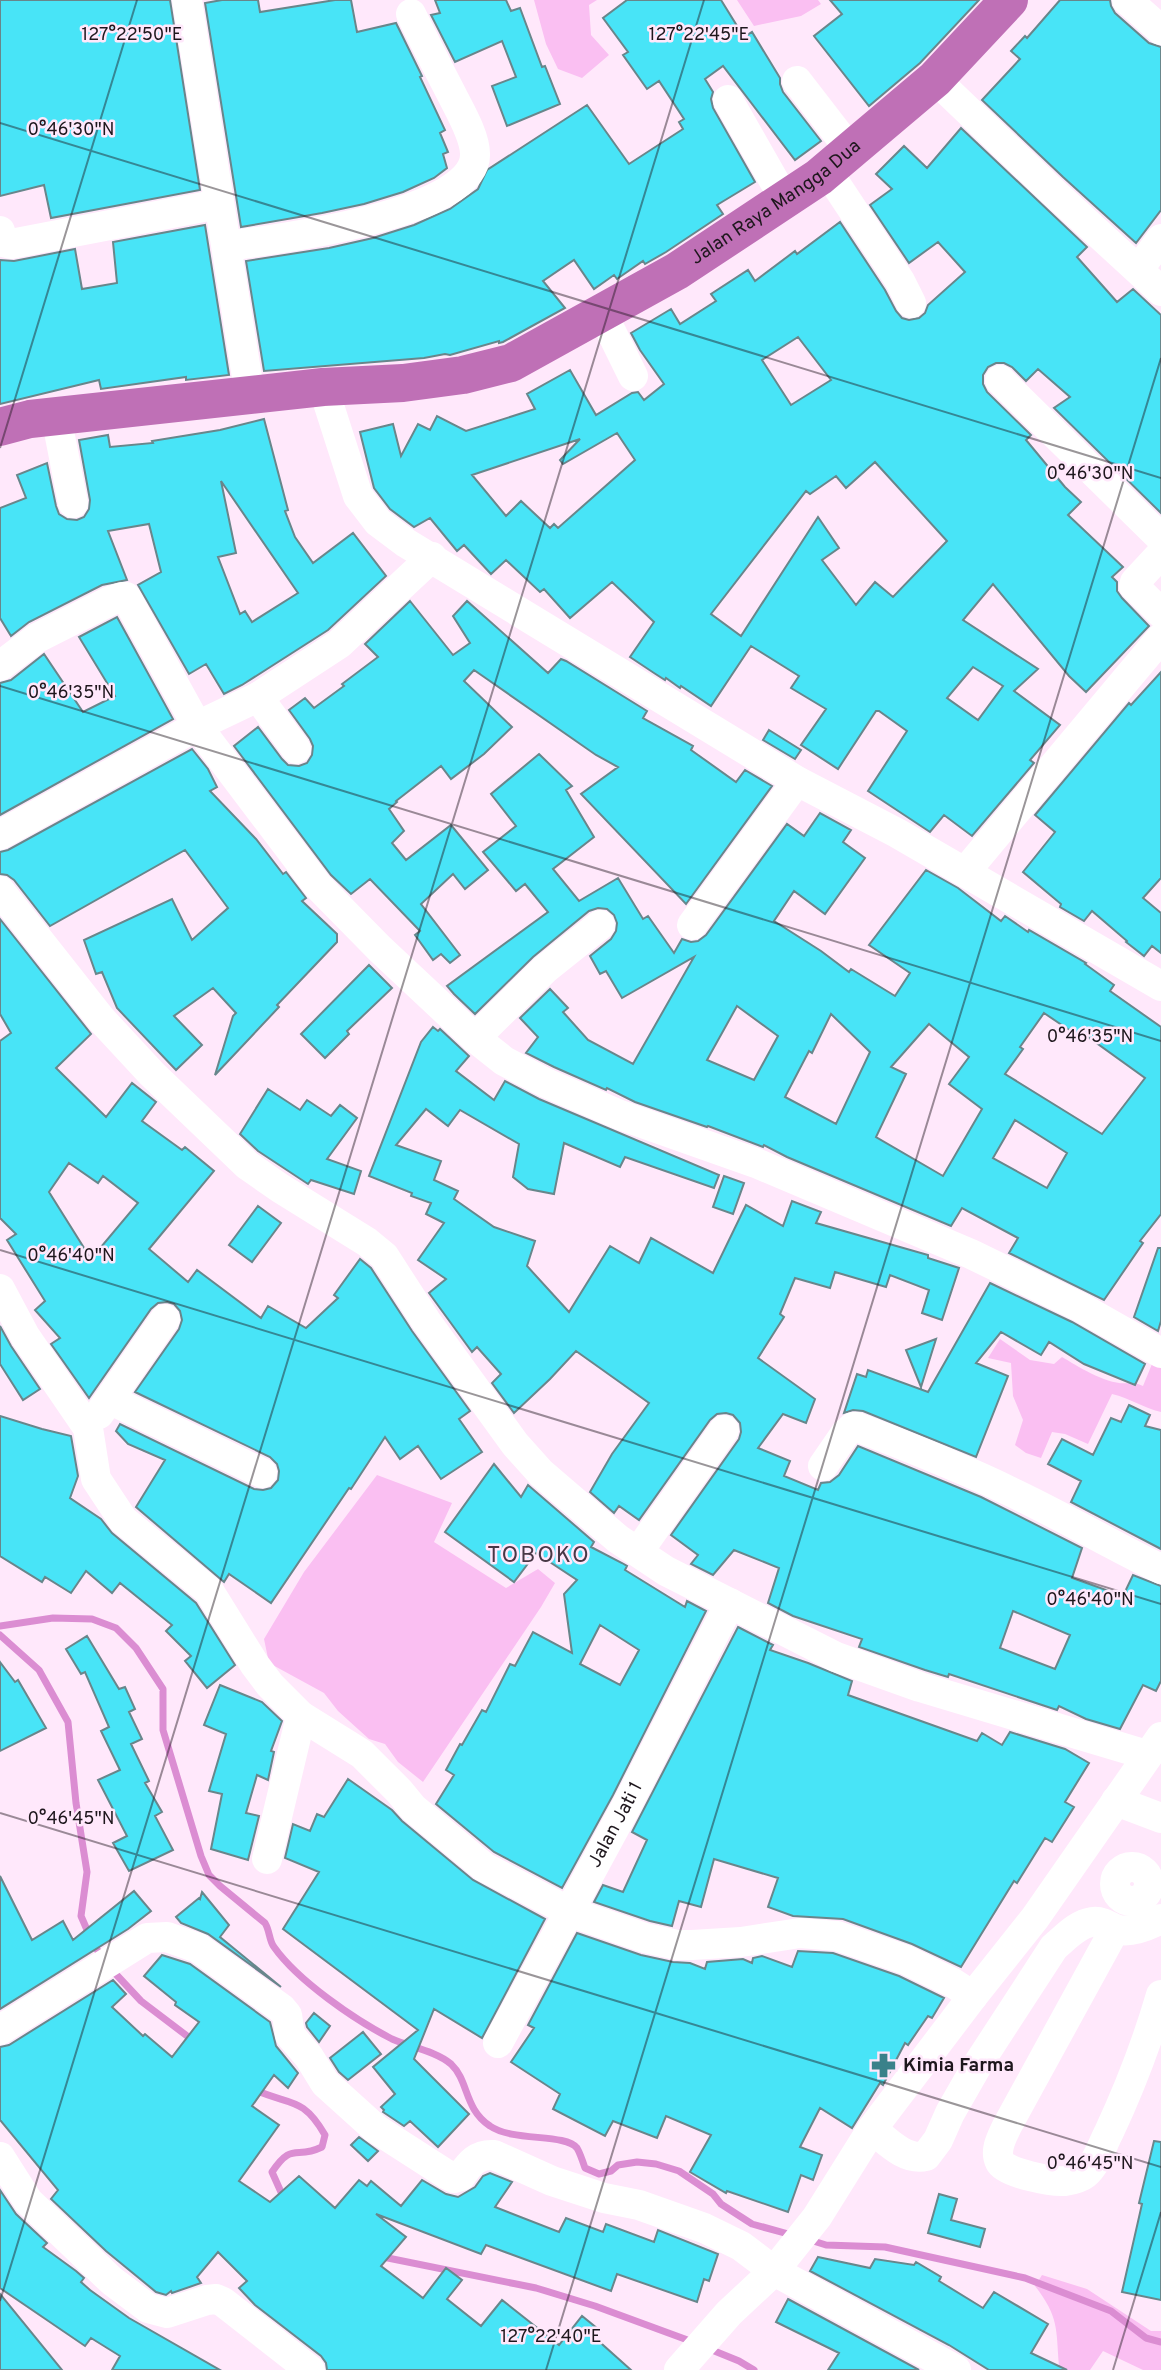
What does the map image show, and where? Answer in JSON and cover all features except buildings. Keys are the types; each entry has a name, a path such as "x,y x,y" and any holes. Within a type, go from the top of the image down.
{"highway":[{"name":"Jalan Raya Mangga Dua","path":"0,427 56,416 323,387 427,380 463,375 511,363 677,271 839,161 935,79 1009,0"}],"street":[{"path":"187,0 250,396"},
{"path":"1127,0 1161,30"},
{"path":"227,246 315,234 390,215 449,190 468,174 475,153 468,130 411,14"},
{"path":"935,79 1161,291"},
{"path":"797,81 839,161 881,252 911,303"},
{"path":"728,100 785,200"},
{"path":"0,231 3,242 10,244 219,204"},
{"path":"1139,269 1161,239"},
{"path":"602,313 633,376"},
{"path":"1000,380 1161,538"},
{"path":"323,387 358,496 378,522 406,543 797,781 897,833 1161,986"},
{"path":"56,416 73,503"},
{"path":"1161,554 1134,586 1161,613"},
{"path":"0,835 197,726 258,697 339,644 432,558"},
{"path":"0,666 37,639 123,596 128,599 197,726 318,886 380,949 475,1038 504,1061 546,1083 620,1115 755,1163 971,1254 1080,1307 1161,1353"},
{"path":"965,872 1157,650"},
{"path":"258,697 296,749"},
{"path":"692,925 797,781"},
{"path":"0,891 101,1019 152,1074 247,1165 368,1242 384,1256 426,1321 515,1444 541,1473 618,1539 666,1571 836,1657 920,1687 1154,1746 1035,1918 873,2129 817,2217 782,2262 729,2313 679,2370"},
{"path":"475,1038 544,968 600,925"},
{"path":"0,1289 25,1336 89,1428 96,1479 123,1520 209,1591 255,1665 270,1685 301,1716 362,1754 413,1808 484,1867 570,1912 624,1932 677,1945 741,1942 800,1933 837,1936 906,1960 973,1996"},
{"path":"89,1428 165,1319"},
{"path":"111,1400 262,1473"},
{"path":"823,1466 845,1434 857,1427 1009,1490 1114,1547 1161,1569"},
{"path":"638,1552 724,1430"},
{"name":"Jalan Jati 1","path":"498,2043 659,1744 730,1603"},
{"path":"267,1859 301,1716"},
{"path":"1116,1801 1161,1818"},
{"path":"1085,1844 1128,1900 1138,1900 1155,1884"},
{"path":"1117,1887 1111,1927 1007,2126 997,2153 1000,2164 1009,2171 1062,2182 1085,2174 1096,2160 1128,2092 1144,2052 1161,1995"},
{"path":"873,2129 911,2157 926,2156 978,2064 1054,1947 1091,1922 1132,1930 1161,1919"},
{"path":"0,2031 147,1938 167,1937 198,1948 219,1961 282,2009 287,2015 290,2035 309,2057 325,2083 376,2129 454,2178 461,2176 473,2160 485,2154 494,2155 552,2181 604,2198 639,2205 704,2228 782,2262 956,2370"},
{"path":"0,2157 29,2201 112,2281 148,2308 167,2313 216,2299 223,2302 288,2364"}],"shaded area":[{"path":"534,0 597,0 589,5 591,35 609,55 582,78 558,69 546,44"},
{"path":"737,0 818,0 821,4 801,16 754,26"},
{"path":"1000,1339 1030,1360 1054,1364 1062,1357 1096,1376 1116,1382 1133,1382 1143,1386 1152,1364 1161,1367 1161,1412 1112,1394 1088,1444 1065,1434 1052,1432 1041,1458 1026,1453 1015,1445 1023,1420 1013,1396 1011,1363 988,1358"},
{"path":"377,1475 452,1503 434,1542 506,1588 538,1569 555,1583 423,1782 398,1762 385,1744 369,1739 338,1711 324,1693 269,1663 264,1639 304,1572"},
{"path":"1042,2275 1087,2289 1151,2331 1161,2331 1161,2370 1143,2370 1103,2351 1090,2370 1056,2370 1059,2366 1055,2323 1035,2286"}],"waterway":[{"path":"0,1626 53,1618 92,1619 116,1628 136,1648 163,1689 163,1730 209,1875 265,1923 272,1945 284,1960 328,1999 392,2039 430,2052 451,2064 461,2078 475,2112 490,2126 512,2134 571,2143 577,2148 585,2168 599,2174 611,2171 618,2165 637,2162 679,2171 752,2224 792,2235"},
{"path":"0,1635 39,1670 68,1722 76,1803 87,1872 81,1916 94,1946 103,1957"},
{"path":"112,1970 141,2001 195,2042"},
{"path":"253,2089 302,2107 325,2135 322,2147 290,2154 272,2172 285,2201"},
{"path":"807,2239 826,2245 885,2247 1025,2278 1111,2311 1146,2338 1161,2342"},
{"path":"378,2256 536,2288 595,2306 693,2342"},
{"path":"707,2348 754,2370"}],"place":[{"name":"Kimia Farma","path":"883,2066"}],"district":[{"name":"TOBOKO","path":"539,1556"}]}
